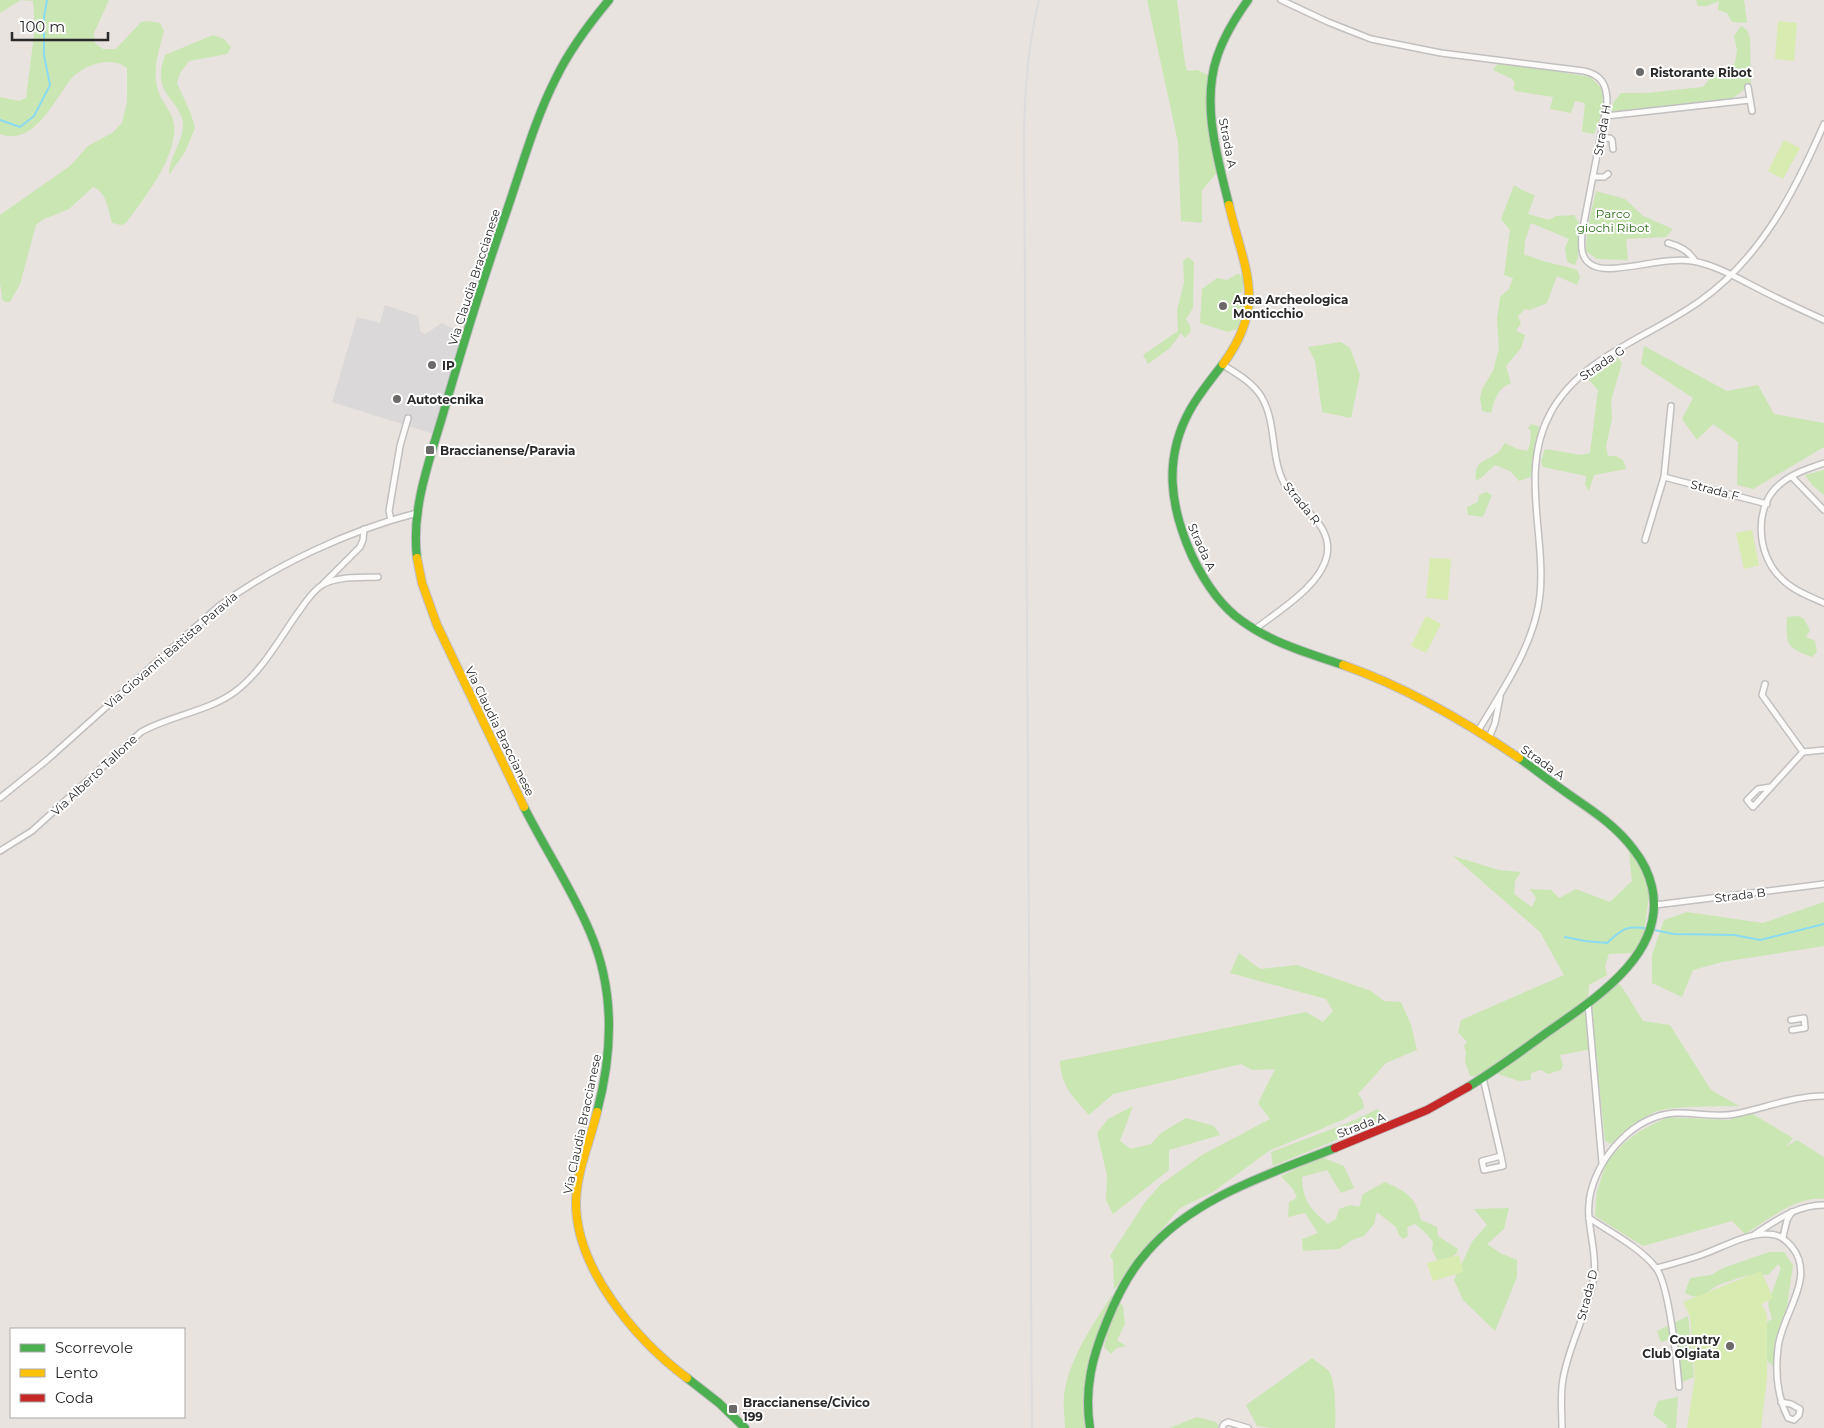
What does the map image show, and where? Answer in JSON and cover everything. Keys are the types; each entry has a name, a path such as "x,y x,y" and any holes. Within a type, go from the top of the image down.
{"street":[{"name":"Via Claudia Braccianese","path":"609,0 583,31 569,52 542,108 464,339 417,513 415,539 420,573 440,629 466,688 535,829 584,917 602,963 609,1004 609,1061 576,1193 576,1216 588,1257 613,1302 643,1338 668,1363 745,1428"},
{"name":"Strada A","path":"1090,1428 1086,1386 1101,1334 1127,1279 1159,1238 1191,1213 1224,1194 1293,1164 1417,1115 1451,1098 1483,1078 1588,1003 1628,968 1640,951 1650,930 1655,905 1652,886 1646,870 1637,852 1625,836 1598,814 1489,738 1431,703 1398,687 1283,644 1254,630 1228,610 1205,581 1179,524 1173,497 1172,460 1182,426 1200,394 1236,347 1248,314 1250,292 1247,273 1230,212 1213,133 1210,88 1214,64 1222,42 1232,22 1248,0"},
{"name":"Strada H","path":"1281,0 1371,39 1441,53 1591,72 1605,84 1607,95 1606,116 1584,214 1581,247 1585,259 1598,268 1608,269 1656,261 1695,261 1731,275 1824,320"},
{"path":"1748,87 1752,112"},
{"path":"1606,116 1750,100"},
{"name":"Strada G","path":"1478,731 1501,694 1530,634 1539,605 1541,572 1535,471 1539,442 1550,413 1568,387 1589,369 1700,302 1731,275 1762,240 1791,195 1824,125"},
{"path":"1601,139 1610,138 1613,149"},
{"path":"1593,177 1608,176 1608,174"},
{"path":"1668,244 1683,249 1695,261"},
{"name":"Strada R","path":"1223,364 1248,382 1261,396 1271,424 1276,461 1281,477 1290,492 1321,527 1327,542 1325,561 1315,579 1254,630"},
{"path":"1645,540 1664,477 1671,406"},
{"path":"391,520 389,511 400,446 408,418"},
{"path":"1824,463 1792,477 1776,488 1767,504 1761,535 1768,562 1785,582 1824,603"},
{"name":"Strada F","path":"1664,477 1767,504"},
{"path":"1792,477 1824,510"},
{"name":"Via Giovanni Battista Paravia","path":"0,798 48,760 225,601 244,588 286,565 364,529 417,513"},
{"name":"Via Alberto Tallone","path":"0,850 32,831 142,732 217,702 235,692 257,669 306,602 360,547 364,529"},
{"path":"320,586 342,579 378,577"},
{"path":"1765,684 1762,695 1803,752"},
{"name":"Strada G","path":"1489,738 1496,721 1501,694"},
{"path":"1771,787 1758,789 1747,800 1753,807 1803,752 1824,750"},
{"name":"Strada B","path":"1655,905 1824,884"},
{"name":"Strada D","path":"1588,1003 1602,1163"},
{"path":"1791,1020 1804,1018 1805,1028 1792,1030"},
{"path":"1483,1078 1501,1156"},
{"name":"Strada D","path":"1562,1428 1563,1380 1594,1278 1594,1251 1589,1218 1591,1190 1602,1163 1613,1148 1647,1121 1661,1116 1676,1113 1733,1114 1796,1099 1824,1096"},
{"path":"1657,1268 1699,1256 1752,1235 1794,1210 1812,1205 1824,1205"},
{"path":"1783,1237 1787,1220 1794,1210"},
{"path":"1589,1218 1641,1252 1657,1268 1664,1284 1680,1387"},
{"path":"1781,1218 1787,1220"},
{"path":"1752,1235 1766,1234 1783,1237 1798,1254 1801,1273 1799,1288 1784,1322 1778,1346 1776,1384 1781,1402"},
{"path":"1222,1428 1228,1422 1248,1428"}],"shaded area":[{"path":"385,305 418,316 420,331 425,334 442,323 462,333 434,434 332,402 357,317 380,323"}],"green space":[{"path":"0,0 21,0 0,13"},
{"path":"21,0 109,0 94,33 95,43 103,49 116,49 141,22 160,23 164,31 156,65 156,81 161,98 171,114 174,125 174,138 165,164 158,177 126,223 121,225 112,223 104,197 98,189 93,187 69,209 42,220 36,225 20,284 10,302 5,302 2,299 0,282 0,215 70,166 88,146 112,133 122,123 127,102 127,68 117,63 98,63 80,71 71,79 50,109 33,128 23,134 12,136 0,134 0,97 19,101 26,98 35,27 33,1"},
{"path":"1147,0 1177,0 1187,71 1197,70 1208,75 1210,129 1221,168 1202,190 1202,223 1181,221 1178,142"},
{"path":"1696,0 1744,0 1747,23 1732,22 1727,13 1718,10 1719,1 1707,6 1698,6"},
{"path":"1778,21 1797,23 1794,61 1775,59"},
{"path":"1741,26 1747,30 1750,38 1751,85 1719,108 1712,102 1702,102 1687,106 1611,114 1613,103 1621,93 1646,93 1703,87 1712,76 1735,63 1737,50 1734,36"},
{"path":"213,35 224,39 231,47 227,54 189,61 180,73 177,83 195,128 185,152 169,175 171,161 183,130 183,123 179,111 162,84 161,72 165,55"},
{"path":"1499,62 1591,77 1602,89 1604,108 1594,134 1582,132 1585,103 1575,101 1571,113 1550,109 1553,97 1515,91 1513,88 1515,84 1512,79 1493,70"},
{"path":"1784,140 1800,148 1783,179 1768,171"},
{"path":"1514,185 1535,195 1528,214 1549,220 1556,216 1574,215 1579,223 1578,257 1575,265 1567,262 1565,248 1569,239 1531,223 1525,241 1524,255 1577,270 1580,277 1577,285 1557,276 1547,303 1530,310 1525,309 1518,316 1521,323 1516,331 1525,335 1521,348 1506,366 1511,383 1500,391 1495,399 1491,413 1482,411 1480,398 1482,389 1493,371 1499,348 1497,319 1500,297 1509,289 1513,278 1504,275 1510,230 1501,219"},
{"name":"Parco giochi Ribot","path":"1596,191 1625,199 1643,216 1673,229 1666,237 1626,239 1628,260 1597,259 1586,251 1587,230"},
{"path":"1188,257 1194,262 1193,308 1186,319 1191,331 1185,338 1181,333 1170,348 1148,364 1143,355 1178,331 1177,310 1184,283 1183,261"},
{"path":"1237,274 1244,276 1243,290 1236,296 1235,302 1248,309 1245,326 1228,332 1200,323 1202,289 1217,278 1227,280"},
{"path":"1341,342 1350,348 1360,375 1351,418 1322,412 1315,361 1308,347"},
{"path":"1644,346 1727,391 1758,385 1774,414 1824,423 1824,447 1753,489 1737,485 1738,442 1713,424 1697,440 1682,419 1693,398 1641,364"},
{"path":"1618,358 1622,363 1611,401 1612,419 1606,446 1608,456 1616,456 1623,460 1626,469 1594,475 1589,491 1585,485 1586,476 1543,467 1541,461 1545,449 1581,455 1590,453 1598,390 1589,380"},
{"path":"1531,424 1538,426 1541,432 1531,477 1519,481 1510,471 1495,465 1476,481 1478,466 1498,452 1505,443 1517,449 1527,451 1530,444 1531,431 1528,428"},
{"path":"1824,470 1824,495 1812,485 1805,475"},
{"path":"1486,492 1492,495 1483,517 1468,515 1467,507 1478,502 1479,495"},
{"path":"1752,530 1759,565 1744,569 1736,533"},
{"path":"1430,558 1451,559 1448,600 1426,598"},
{"path":"1426,616 1441,624 1426,653 1411,646"},
{"path":"1799,616 1804,619 1810,630 1806,637 1815,641 1817,652 1812,657 1792,647 1787,639 1787,617"},
{"path":"1628,845 1643,869 1649,896 1643,939 1632,953 1609,954 1605,966 1607,975 1589,985 1588,1003 1592,1049 1560,1055 1563,1065 1561,1070 1548,1074 1541,1070 1531,1073 1531,1080 1519,1081 1486,1070 1476,1076 1470,1076 1465,1061 1466,1052 1464,1046 1467,1042 1458,1032 1461,1020 1564,975 1540,932 1453,856 1499,870 1521,872 1515,881 1514,894 1532,907 1536,898 1530,889 1551,890 1559,898 1576,889 1610,902 1632,881"},
{"path":"1824,902 1824,946 1722,962 1693,970 1682,997 1652,983 1652,955 1664,920 1687,912 1763,923"},
{"path":"1239,953 1260,969 1297,965 1371,991 1384,1001 1401,1002 1411,1025 1417,1050 1386,1063 1358,1094 1362,1099 1364,1108 1342,1120 1269,1151 1213,1192 1180,1208 1114,1290 1113,1261 1110,1256 1145,1202 1160,1185 1202,1155 1270,1119 1258,1103 1275,1069 1252,1070 1241,1064 1113,1094 1089,1115 1073,1097 1065,1084 1060,1061 1306,1012 1323,1022 1333,1011 1326,999 1230,973"},
{"path":"1616,981 1622,987 1643,1021 1670,1025 1711,1090 1739,1106 1687,1107 1658,1111 1640,1120 1611,1144 1605,1141 1590,1001"},
{"path":"1133,1106 1120,1141 1131,1149 1151,1144 1161,1133 1186,1118 1214,1126 1220,1135 1169,1150 1169,1170 1113,1214 1106,1200 1107,1175 1097,1133 1108,1119"},
{"path":"1378,1109 1387,1119 1273,1166 1271,1152 1348,1123"},
{"path":"1749,1112 1793,1138 1786,1147 1797,1140 1824,1157 1824,1199 1813,1199 1792,1205 1745,1234 1732,1221 1643,1246 1595,1216 1597,1191 1607,1161 1623,1144 1640,1131 1667,1117 1729,1120"},
{"path":"1321,1157 1344,1166 1354,1188 1341,1193 1327,1170 1302,1177 1304,1192 1309,1204 1316,1214 1328,1224 1336,1219 1339,1209 1350,1205 1359,1207 1363,1194 1385,1182 1409,1195 1416,1205 1421,1220 1437,1227 1438,1236 1458,1249 1457,1253 1440,1265 1432,1250 1433,1242 1427,1234 1415,1224 1407,1227 1408,1236 1403,1239 1396,1227 1377,1212 1374,1224 1364,1236 1352,1240 1339,1249 1303,1251 1302,1239 1318,1233 1305,1213 1288,1217 1289,1202 1297,1198 1293,1189 1281,1176"},
{"path":"1509,1208 1504,1229 1487,1244 1500,1253 1517,1260 1517,1277 1495,1331 1463,1300 1454,1280 1472,1242 1487,1225 1474,1209"},
{"path":"1769,1252 1784,1252 1793,1265 1786,1313 1776,1338 1773,1366 1763,1357 1767,1322 1772,1319 1768,1304 1781,1268 1778,1264 1768,1275 1756,1274 1739,1278 1716,1286 1696,1297 1685,1293 1690,1278 1711,1275 1723,1268"},
{"path":"1459,1255 1463,1272 1433,1281 1427,1263"},
{"name":"Country Club Olgiata","path":"1761,1271 1773,1298 1761,1304 1767,1314 1767,1378 1761,1428 1687,1428 1695,1377 1690,1316 1683,1302"},
{"path":"1112,1295 1123,1306 1125,1324 1117,1340 1126,1346 1117,1348 1111,1354 1104,1347 1109,1324 1091,1357 1089,1428 1065,1428 1064,1398 1068,1376 1084,1340"},
{"path":"1688,1316 1694,1377 1682,1382 1671,1354 1675,1338 1661,1342 1657,1331"},
{"path":"1312,1358 1328,1370 1333,1381 1335,1428 1273,1428 1257,1426 1246,1405"},
{"path":"1678,1397 1676,1428 1666,1428 1668,1426 1653,1415 1658,1401"},
{"path":"1197,1417 1216,1422 1221,1428 1169,1428"}],"waterway":[{"path":"0,120 20,127 34,116 50,85 44,55 44,17 47,0"},
{"path":"1654,930 1674,934 1734,935 1760,940 1824,924"},
{"path":"1565,937 1607,943 1626,929 1635,927 1649,929"}],"railway":[{"path":"1032,1428 1024,145 1027,72 1039,0"}],"traffic: fast":[{"path":"417,558 417,522 422,486 488,266 528,146 548,94 561,67 580,37 609,0"},
{"path":"1229,205 1213,132 1211,113 1212,75 1217,57 1230,27 1248,0"},
{"path":"1223,364 1201,392 1190,410 1181,428 1176,447 1173,483 1175,501 1184,538 1207,583 1219,600 1234,615 1254,629 1278,641 1343,665"},
{"path":"1468,1087 1587,1004 1624,971 1638,953 1649,933 1654,911 1652,887 1649,877 1640,858 1628,842 1598,815 1519,758"},
{"path":"524,807 583,916 598,954 604,976 609,1021 608,1044 606,1067 597,1112"},
{"path":"1090,1428 1088,1414 1089,1386 1097,1347 1119,1293 1147,1252 1187,1216 1210,1202 1259,1178 1335,1148"},
{"path":"687,1378 719,1403 745,1428"}],"traffic: slow":[{"path":"1223,364 1237,342 1245,323 1249,304 1246,268 1229,205"},
{"path":"417,558 422,583 437,625 524,807"},
{"path":"1343,665 1412,694 1477,731 1519,758"},
{"path":"597,1112 581,1167 576,1201 578,1226 586,1252 597,1276 629,1323 648,1344 687,1378"}],"traffic: jam":[{"path":"1335,1148 1427,1110 1468,1087"}],"place":[{"name":"Ristorante Ribot","path":"1640,72"},
{"name":"Area Archeologica Monticchio","path":"1223,306"},
{"name":"IP","path":"432,365"},
{"name":"Autotecnika","path":"397,399"},
{"name":"Braccianense/Paravia","path":"430,450"},
{"name":"Country Club Olgiata","path":"1730,1346"},
{"name":"Braccianense/Civico 199","path":"733,1409"}]}
